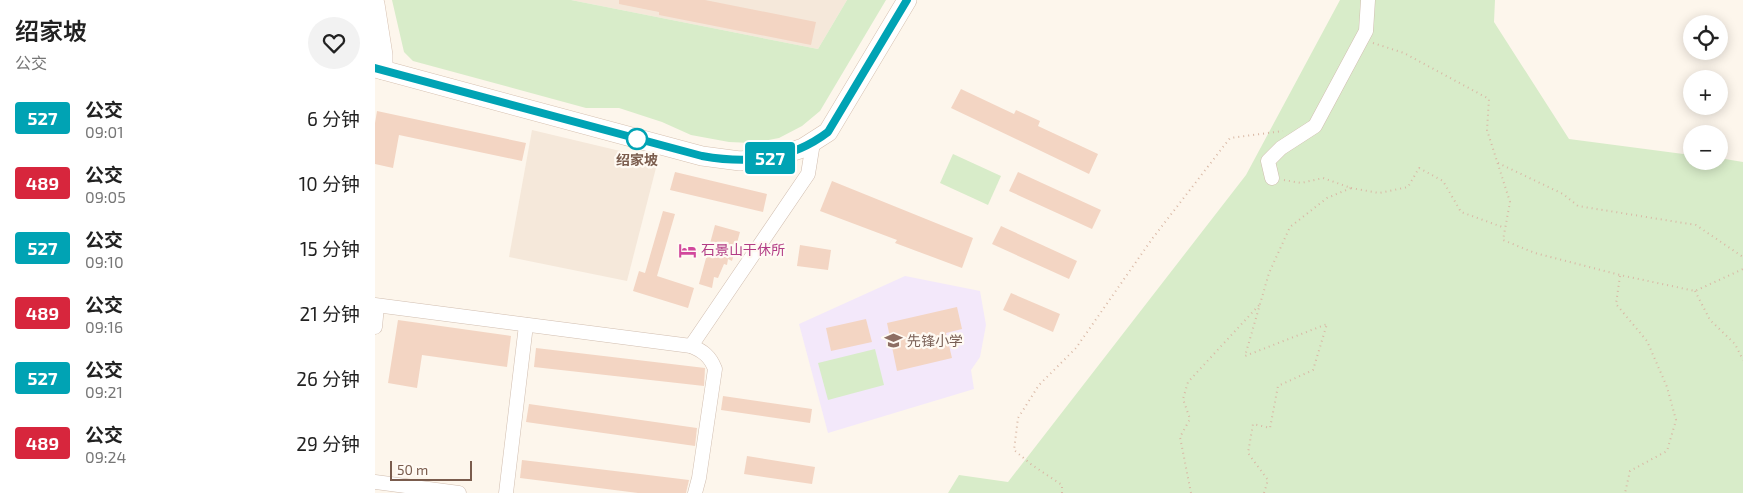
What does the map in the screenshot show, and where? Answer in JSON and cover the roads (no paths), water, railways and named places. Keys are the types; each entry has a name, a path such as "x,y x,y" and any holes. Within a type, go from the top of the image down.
{"street":[{"path":"691,346 808,174 813,143 821,126 895,0"},
{"path":"375,4 383,55 379,69 716,158 756,160 792,153 813,143 828,132 907,0"},
{"path":"1272,178 1268,161 1281,148 1315,126 1362,39 1366,30 1368,0"},
{"path":"375,326 376,306 691,346 702,351 710,358 715,369 699,478 695,493"},
{"path":"506,493 526,325"},
{"path":"375,482 459,493"}],"place":[{"name":"绍家坡","path":"637,139"},
{"name":"石景山干休所","path":"687,250"},
{"name":"先锋小学","path":"893,341"}]}
